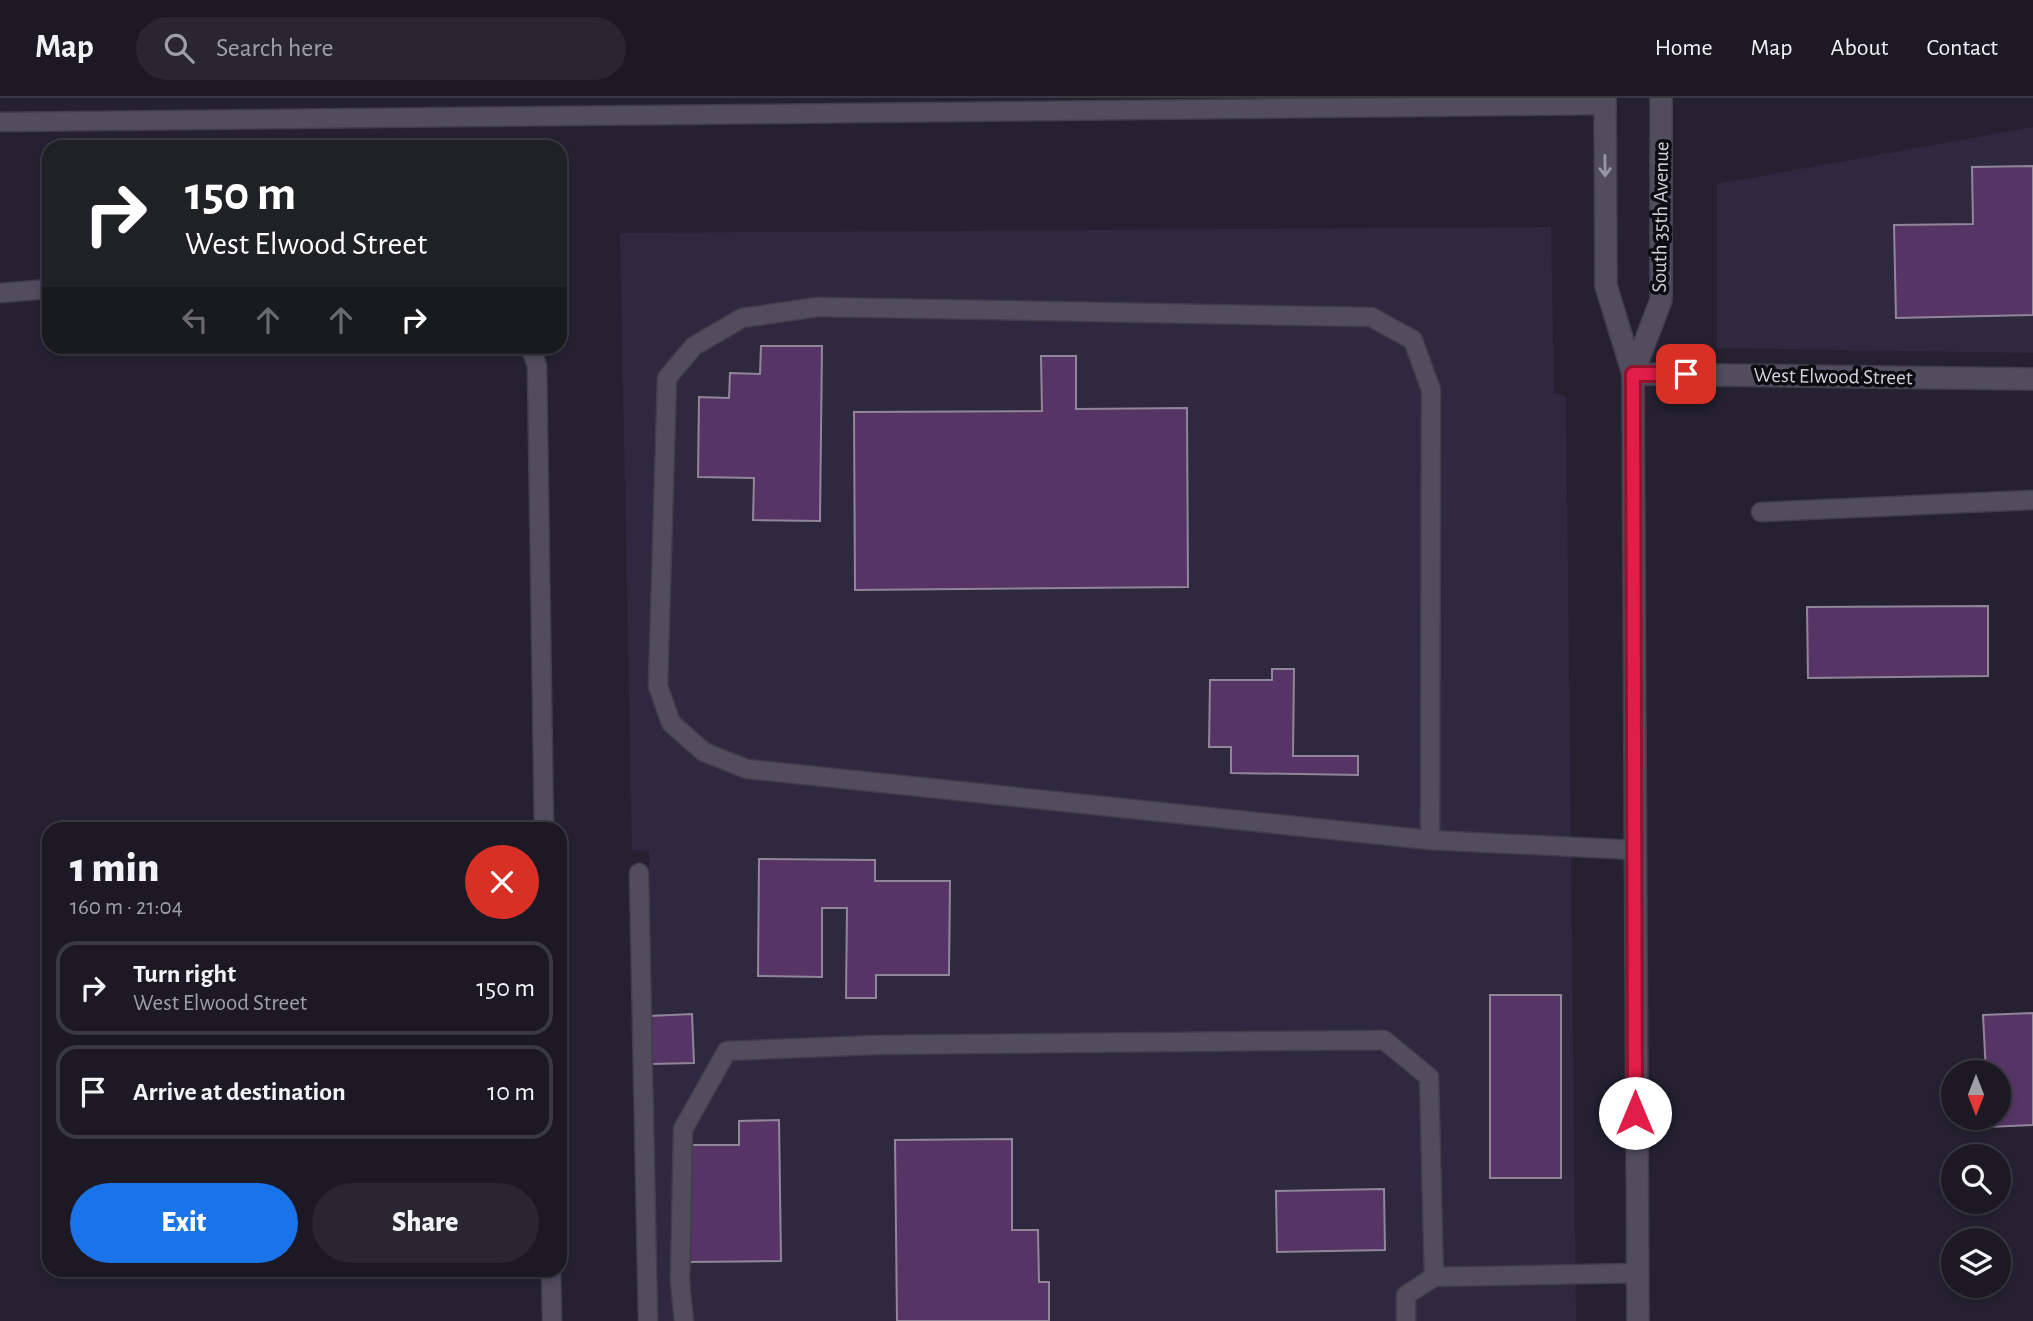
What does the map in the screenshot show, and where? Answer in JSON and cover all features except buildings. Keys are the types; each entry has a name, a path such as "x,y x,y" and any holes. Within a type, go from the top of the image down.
{"main road":[{"name":"South 35th Avenue","path":"1633,374 1661,300 1661,98"},
{"name":"South 35th Avenue","path":"1605,102 1606,286 1633,374 1637,1321"},
{"name":"West Elwood Street","path":"1633,374 2033,379"}],"lane":[{"path":"0,122 600,118 1274,103 1605,102"},
{"path":"0,293 42,290"},
{"path":"1430,840 1431,390 1413,340 1371,317 818,307 742,318 694,346 667,378 658,686 671,723 704,752 747,769 1430,840 1636,850"},
{"path":"533,354 537,366 544,822"},
{"path":"1761,512 2033,500"},
{"path":"639,873 648,1321"},
{"path":"684,1321 680,1282 683,1129 727,1051 876,1045 1384,1040 1429,1077 1434,1277"},
{"path":"1406,1321 1406,1295 1434,1277 1637,1273"},
{"path":"551,1277 552,1321"}],"shaded area":[{"path":"2033,127 2033,353 1717,348 1717,184"},
{"path":"1551,227 1554,393 1566,396 1576,1321 658,1321 649,851 632,850 620,233"}],"route":[{"path":"1635,1113 1633,374 1686,374"}]}
